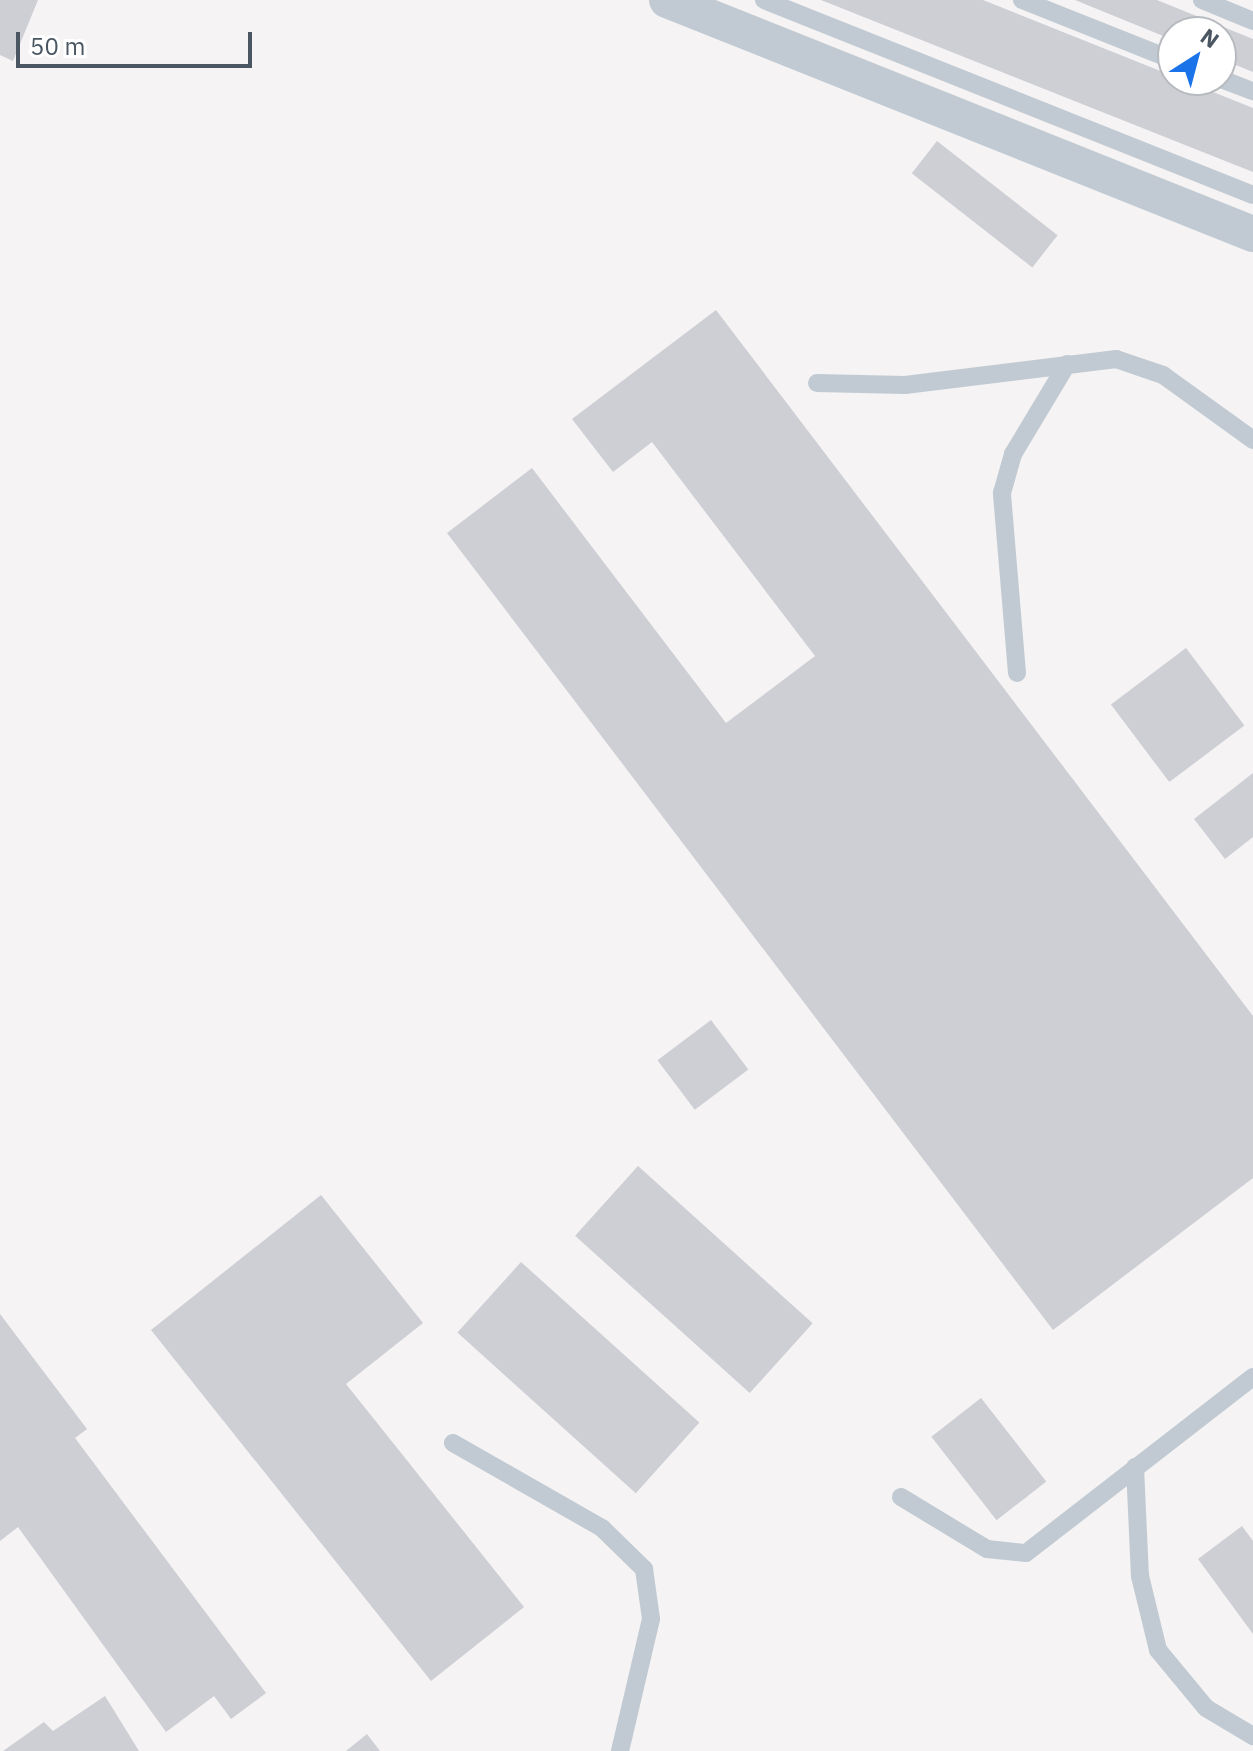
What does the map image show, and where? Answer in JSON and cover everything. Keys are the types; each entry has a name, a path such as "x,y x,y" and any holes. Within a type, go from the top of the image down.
{"street":[{"path":"667,0 1253,234"}],"lane":[{"path":"764,0 1253,195"},
{"path":"1022,0 1157,54"},
{"path":"1202,0 1253,21"},
{"path":"817,383 905,385 1116,359 1147,368 1253,440"},
{"path":"1017,673 1003,577 1002,493 1013,454 1067,364"},
{"path":"901,1497 987,1549 1016,1555 1253,1377"},
{"path":"453,1443 602,1528 644,1569 651,1619 620,1751"},
{"path":"1135,1467 1140,1576 1158,1650 1206,1708 1253,1736"}],"building":[{"path":"0,0 38,0 13,61 0,55"},
{"path":"821,0 983,0 1157,70 1157,96 1223,96 1253,108 1253,172"},
{"path":"1075,0 1157,0 1196,16 1157,16 1157,33"},
{"path":"1237,32 1253,39 1253,72 1237,66"},
{"path":"937,141 1058,235 1032,268 912,173"},
{"path":"716,310 1253,1016 1253,1178 1053,1330 447,533 532,468 726,723 815,656 652,442 613,472 572,419"},
{"path":"1186,648 1244,725 1169,782 1111,705"},
{"path":"1253,773 1253,837 1225,859 1194,819"},
{"path":"711,1020 748,1070 695,1110 657,1060"},
{"path":"638,1166 813,1323 750,1393 575,1236"},
{"path":"321,1195 423,1323 346,1384 524,1607 431,1681 151,1330"},
{"path":"521,1262 699,1423 636,1493 457,1333"},
{"path":"0,1314 87,1429 75,1438 266,1693 231,1719 214,1696 166,1732 18,1527 0,1541"},
{"path":"981,1398 1046,1482 997,1520 931,1437"},
{"path":"1242,1526 1253,1541 1253,1634 1198,1559"},
{"path":"105,1696 139,1751 3,1751 44,1722 53,1731"},
{"path":"367,1734 380,1751 346,1751"}]}
